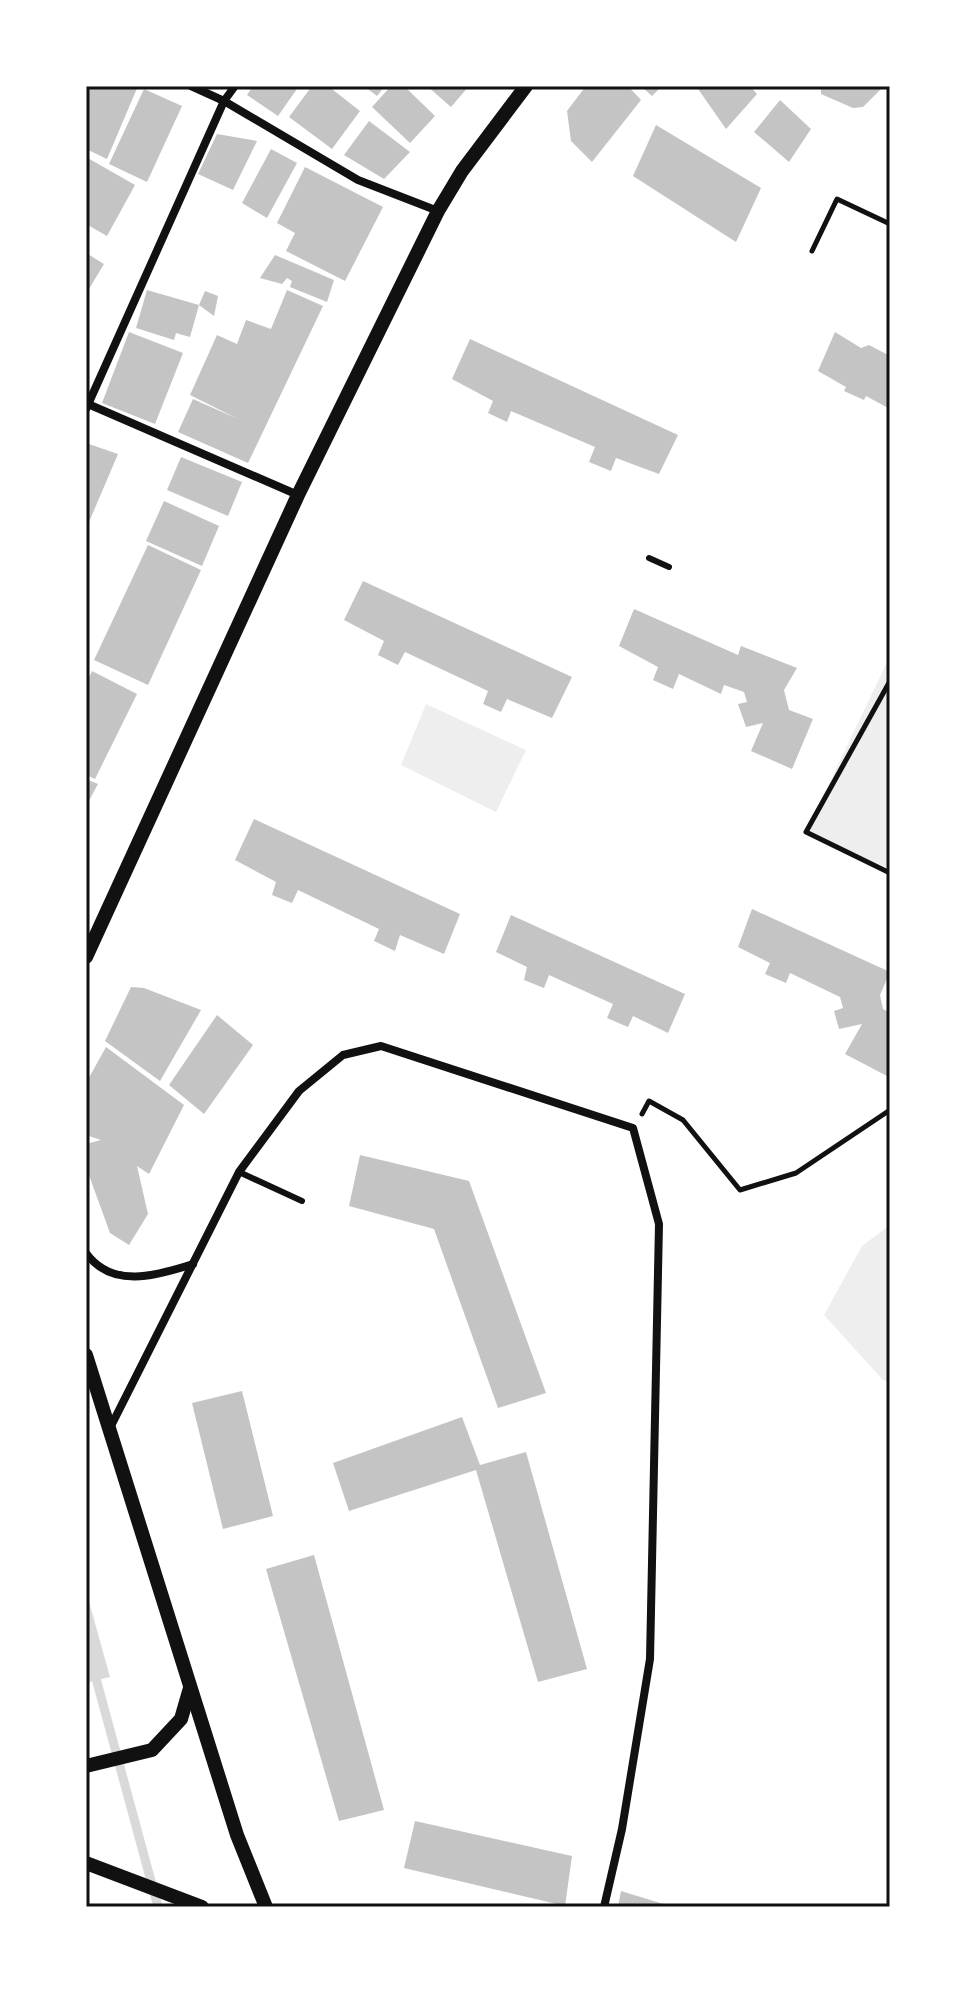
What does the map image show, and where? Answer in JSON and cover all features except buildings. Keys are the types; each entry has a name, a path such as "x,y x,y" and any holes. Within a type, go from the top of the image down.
{"street":[{"path":"191,86 224,101 358,180 438,211"},
{"path":"235,86 224,101 87,407 298,495"},
{"path":"86,957 298,495 438,211 462,171 526,86"},
{"path":"110,1430 239,1172 299,1091 343,1055 381,1046 633,1128 659,1224 650,1659 622,1829 604,1907"},
{"path":"86,1253 96,1267 116,1275 140,1277 193,1264"},
{"path":"86,1355 237,1835 266,1907"},
{"path":"87,1764 152,1750 181,1719 191,1687"},
{"path":"86,1863 202,1907"}],"lane":[{"path":"649,558 669,567"},
{"path":"239,1172 302,1201"}],"path":[{"path":"812,251 837,199 890,224"},
{"path":"890,681 806,832 890,873"},
{"path":"633,1128 649,1101 683,1120 740,1190 796,1173 890,1110"}],"shaded area":[{"path":"890,656 890,869 806,832"},
{"path":"426,704 526,750 496,812 401,765"},
{"path":"890,1225 890,1382 883,1380 824,1315 862,1246"},
{"path":"86,1591 110,1677 86,1683"}],"waterway":[{"path":"94,1671 158,1907"}]}
